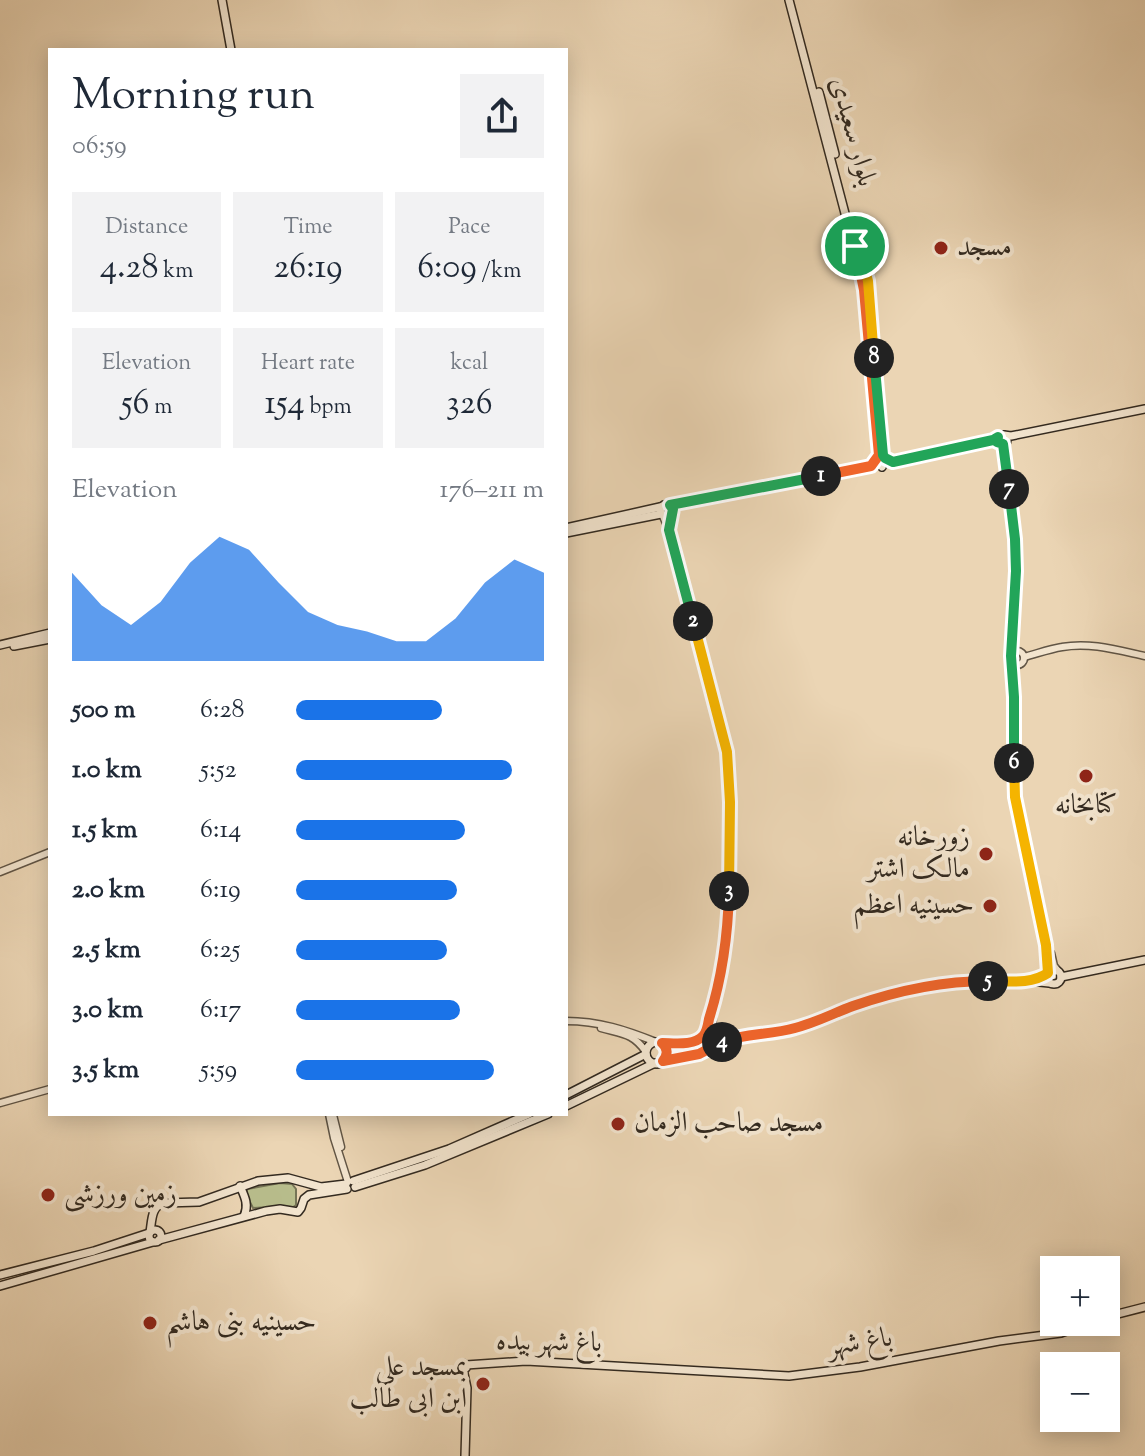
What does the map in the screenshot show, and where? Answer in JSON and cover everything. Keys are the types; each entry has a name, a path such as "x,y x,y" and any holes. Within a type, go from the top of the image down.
{"main road":[{"path":"222,0 231,48"},
{"name":"بلوار سعیدی","path":"792,0 852,228 863,282 881,461"},
{"path":"666,511 881,461 986,444 1145,410"},
{"path":"568,531 871,466 881,461 893,462 1002,440"},
{"path":"10,645 48,634"},
{"path":"0,647 48,639"},
{"path":"1030,981 1054,970 1060,974 1145,960"},
{"path":"1047,974 1050,984"},
{"path":"659,1062 648,1058 648,1046 690,1043 702,1039 712,1042 775,1033 857,1005 940,983 1030,981 1057,984 1060,974"},
{"path":"568,1105 659,1062 699,1054 712,1042"},
{"path":"659,1043 667,1049 659,1062"},
{"path":"675,1043 671,1047 678,1057"},
{"path":"568,1094 646,1053"},
{"path":"583,1087 588,1096"},
{"path":"504,1129 526,1116"},
{"path":"0,1275 154,1235 172,1235 280,1209 298,1212 309,1195 425,1165 504,1129 542,1116"},
{"path":"154,1235 158,1204 199,1202 258,1181 288,1178 321,1187 350,1184"},
{"path":"298,1180 304,1199"},
{"path":"240,1186 248,1209 244,1216"},
{"path":"0,1286 154,1235"},
{"path":"1120,1312 1145,1307"},
{"name":"باغ شهر","path":"631,1368 789,1376 1040,1336"},
{"name":"باغ شهر بیده","path":"465,1456 465,1367 526,1361 631,1368"}],"street":[{"path":"1002,440 1015,539 1013,660 1017,800 1046,945 1047,974"},
{"path":"666,511 727,752 730,802 729,922 713,1010 702,1039"},
{"path":"1024,657 1079,645 1100,646 1145,656"},
{"path":"1013,660 1017,651 1024,657"},
{"path":"1013,660 1022,663 1024,657"},
{"path":"1017,800 1052,961 1060,974"},
{"path":"0,872 48,853"},
{"path":"712,1042 713,1010"},
{"path":"568,1023 595,1023 626,1029 659,1043"},
{"path":"568,1023 627,1034 646,1053"},
{"path":"0,1103 48,1090"},
{"path":"332,1116 350,1184"}],"green space":[{"path":"292,1184 296,1189 296,1205 292,1208 253,1208 246,1194 247,1189"}],"place":[{"name":"مسجد","path":"941,248"},
{"name":"کتابخانه","path":"1086,776"},
{"name":"زورخانه مالک اشتر","path":"986,854"},
{"name":"حسینیه اعظم","path":"990,906"},
{"name":"مسجد صاحب الزمان","path":"618,1124"},
{"name":"زمین ورزشی","path":"48,1195"},
{"name":"حسینیه بنی هاشم","path":"150,1323"},
{"name":"بمسجد علی ابن ابی طالب","path":"483,1384"}],"route":[{"path":"854,227 869,290 885,458 893,462 998,437 997,442 1003,444 1016,571 1011,656 1015,792 1046,945 1048,973 1030,981 940,983 857,1005 797,1028 731,1038 699,1054 663,1061 667,1049 662,1043 690,1043 702,1039 707,1029 729,922 730,802 727,752 674,553 669,530 673,509 670,505 874,463 879,455 862,272 855,246 850,228 854,227"}]}
